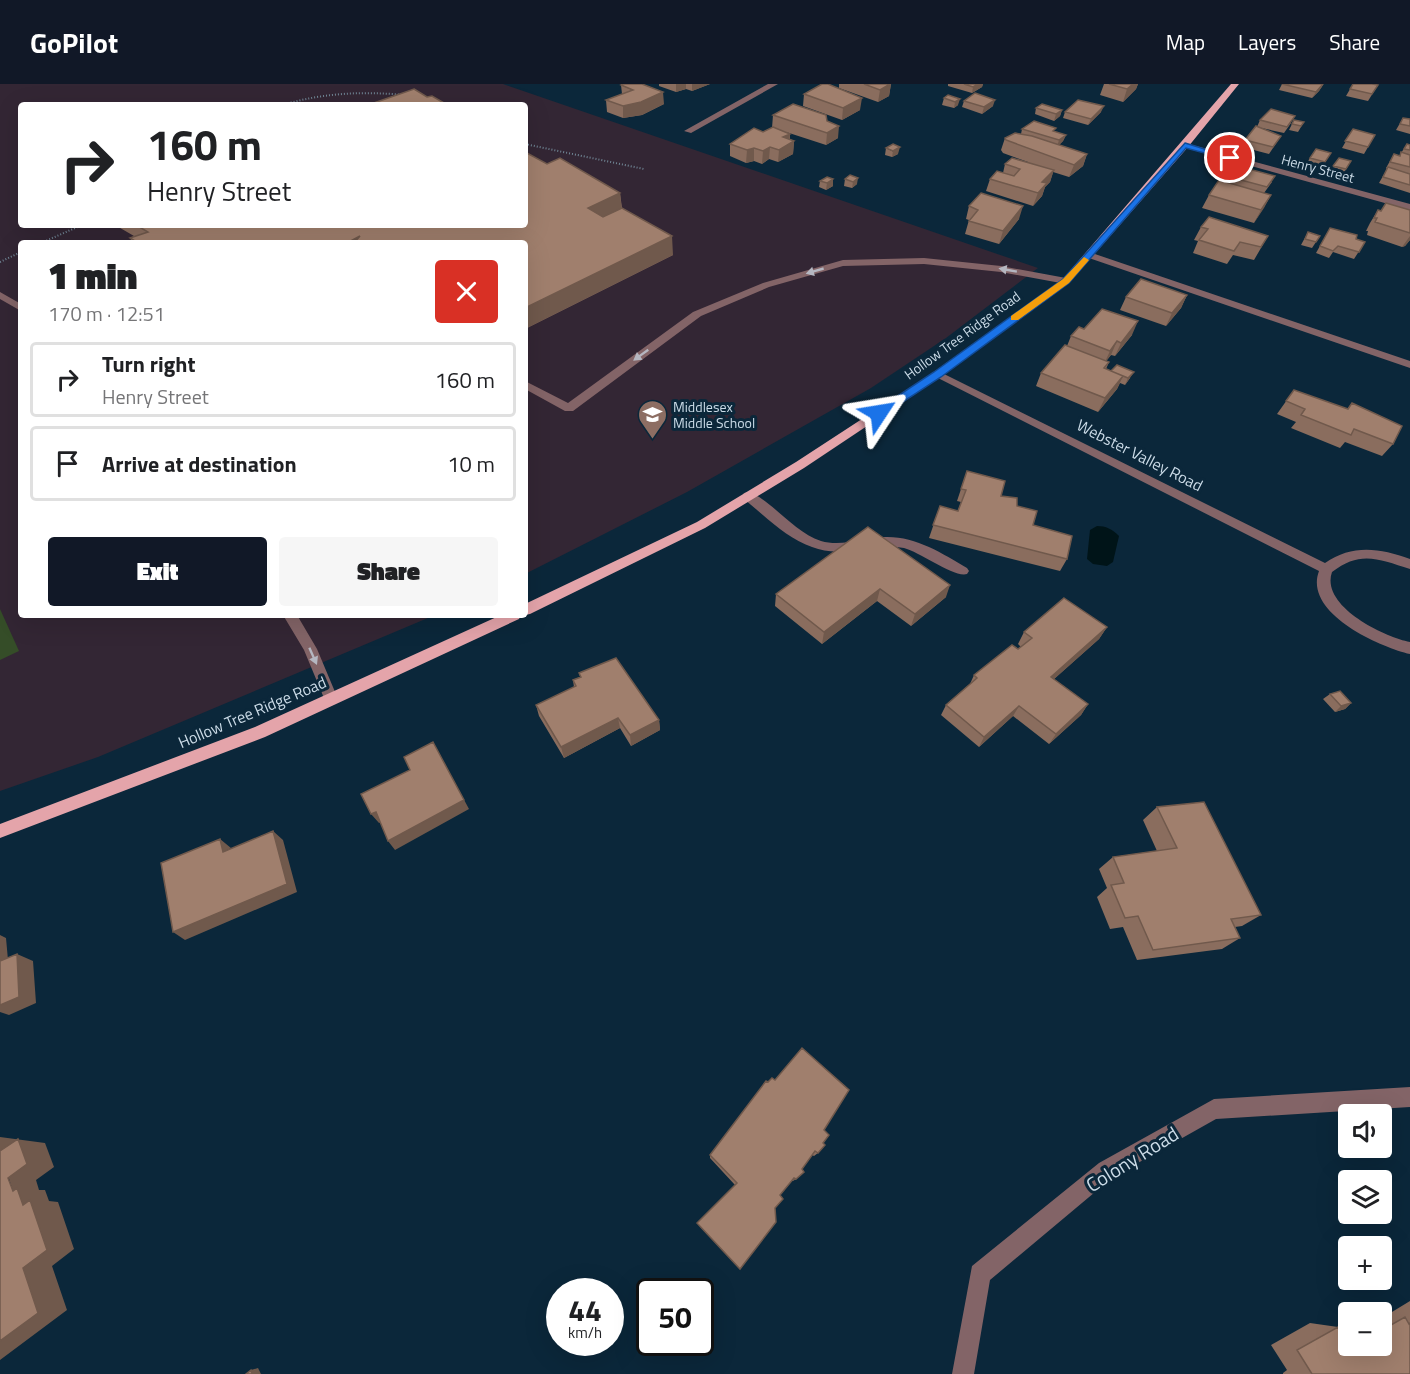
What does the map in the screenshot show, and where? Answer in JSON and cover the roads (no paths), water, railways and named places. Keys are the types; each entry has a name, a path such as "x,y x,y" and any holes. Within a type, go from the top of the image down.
{"main road":[{"name":"Hollow Tree Ridge Road","path":"528,609 701,525 938,374 1066,281 1235,84"},
{"name":"Hollow Tree Ridge Road","path":"0,831 260,732 507,618"}],"street":[{"path":"688,131 774,84"},
{"name":"Henry Street","path":"1185,145 1410,207"},
{"path":"1089,255 1410,365"},
{"path":"528,386 569,408 697,314 766,285 843,263 924,261 1001,269 1066,281"},
{"path":"0,295 18,307"},
{"name":"Webster Valley Road","path":"938,374 1326,569"},
{"path":"748,496 817,544 835,547 886,542 902,543 933,555 962,571"},
{"path":"1410,564 1380,555 1359,554 1344,557 1326,569 1322,581 1330,599 1346,618 1385,641 1410,648"},
{"path":"292,618 310,649 331,699"},
{"name":"Colony Road","path":"963,1374 980,1274 1106,1170 1214,1109 1410,1097"}],"place":[{"name":"Middlesex Middle School","path":"652,440"}]}
